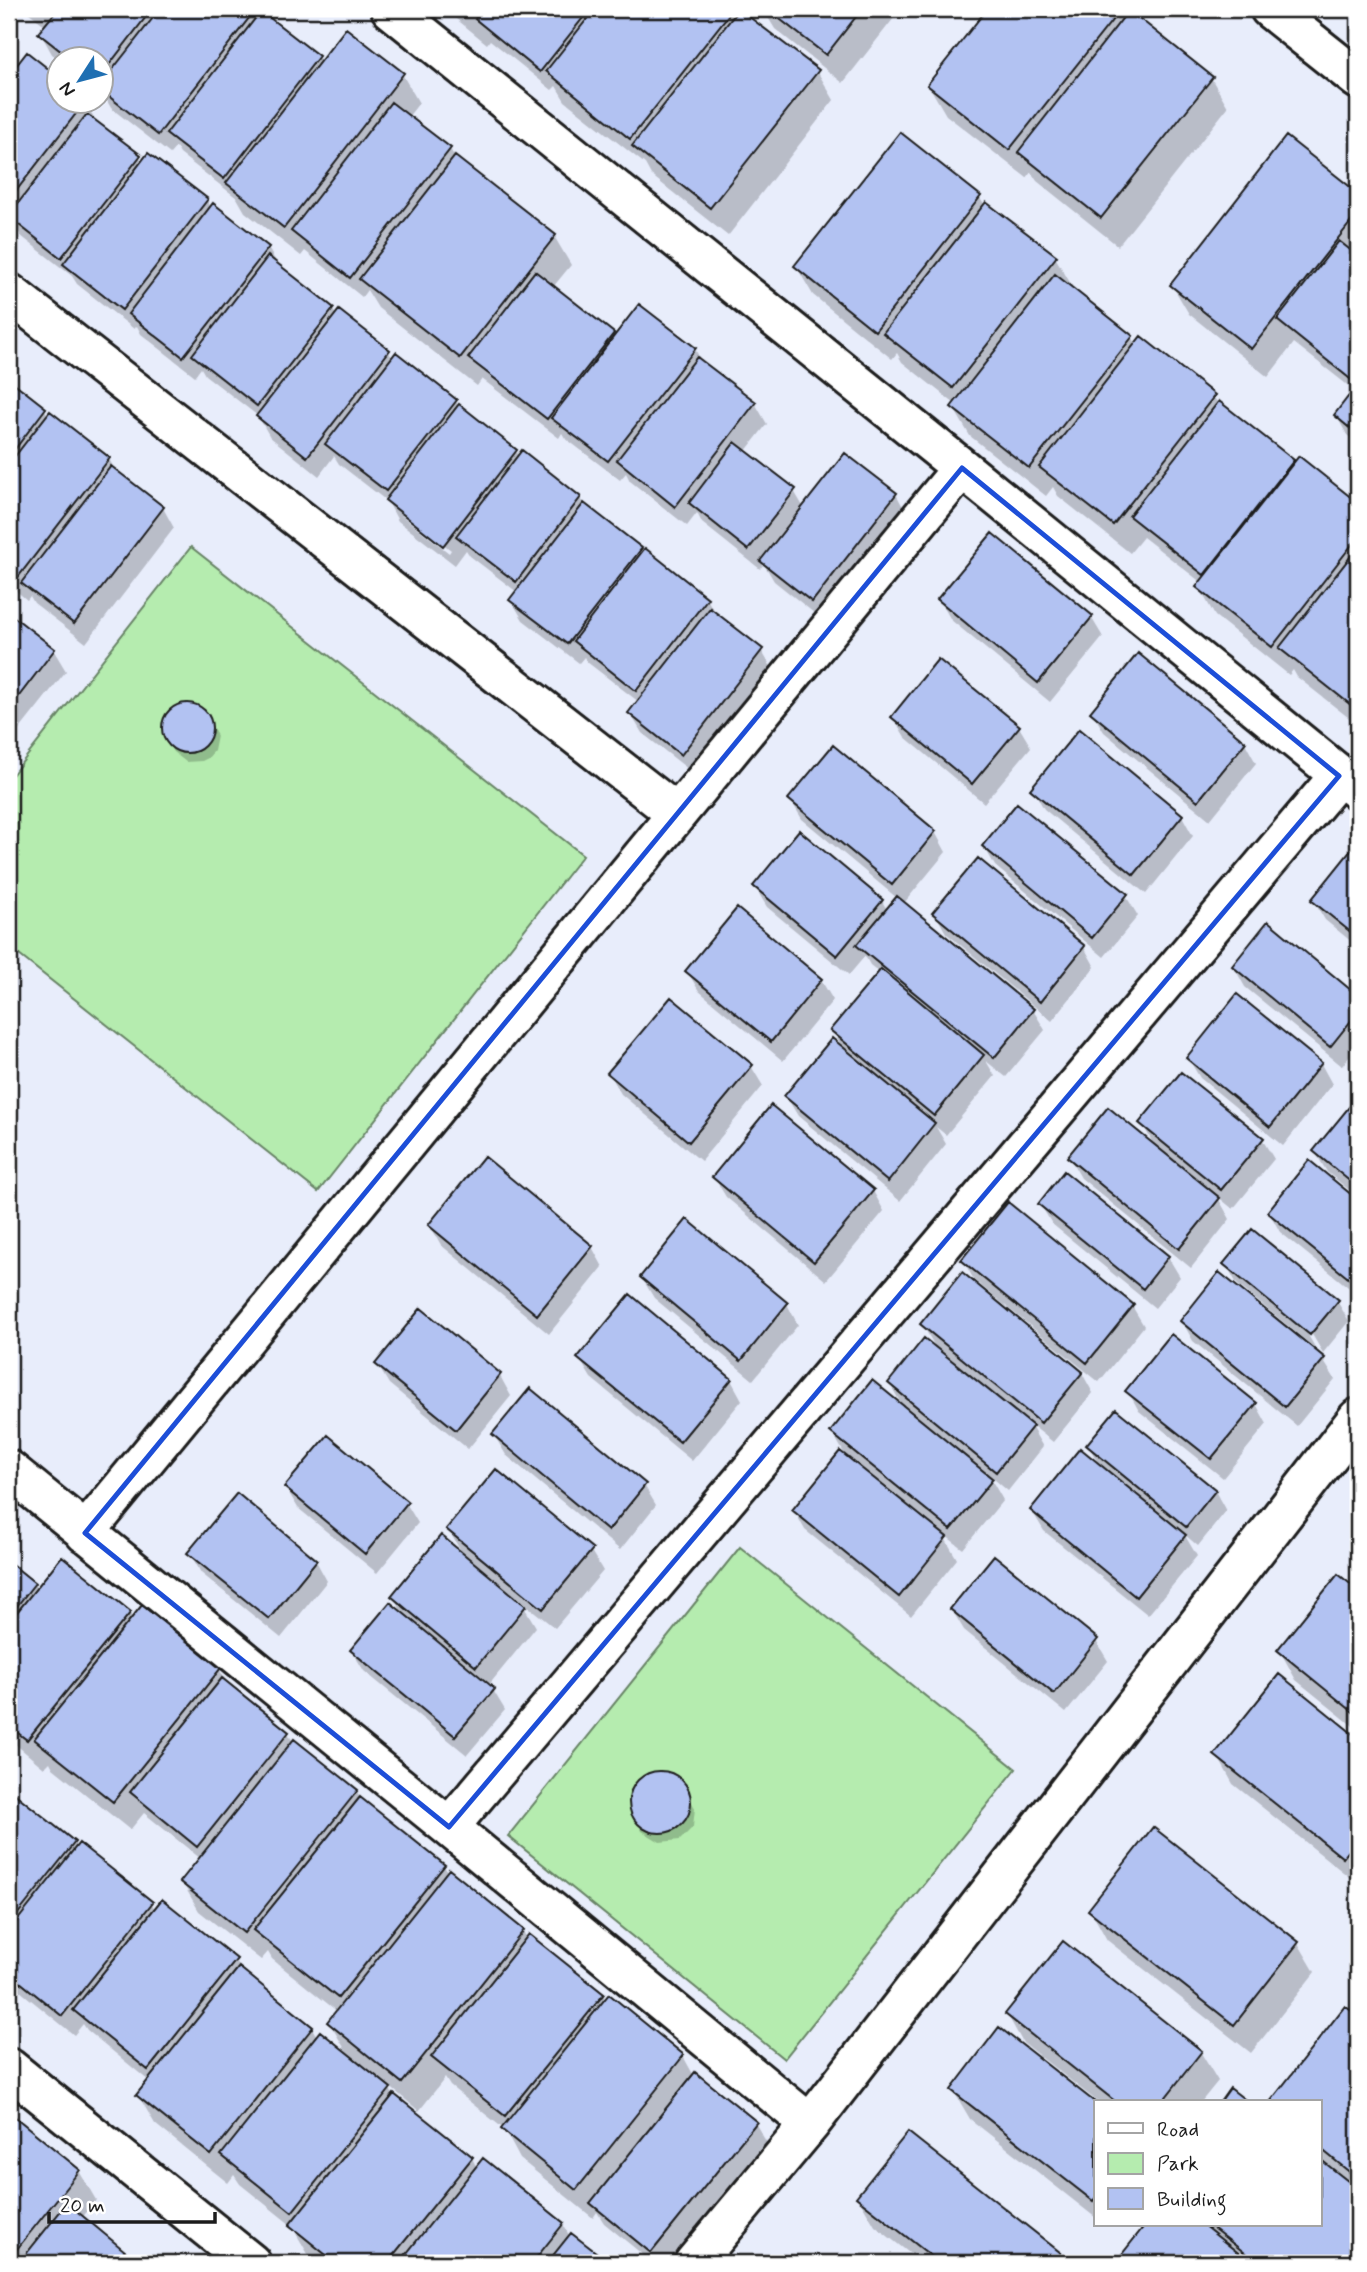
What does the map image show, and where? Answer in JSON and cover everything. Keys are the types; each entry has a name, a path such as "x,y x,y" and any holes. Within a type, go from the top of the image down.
{"street":[{"path":"391,9 1349,783 449,1827"},
{"path":"1270,9 1358,79"},
{"path":"9,293 677,814"},
{"path":"85,1532 962,468"},
{"path":"694,2263 810,2124 1358,1418"},
{"path":"9,1470 810,2124"},
{"path":"9,2068 251,2263"}],"highlighted area":[{"path":"962,468 1339,776 449,1827 85,1533"}],"green space":[{"path":"191,547 583,855 318,1192 9,947 9,779"},
{"path":"740,1547 1016,1769 784,2059 508,1836"}],"building":[{"path":"58,9 152,9 116,56 116,46 54,46 38,33"},
{"path":"160,9 256,9 158,135 116,102 116,65"},
{"path":"483,9 590,9 540,72 475,19"},
{"path":"595,9 733,9 630,139 546,71"},
{"path":"739,9 819,70 710,208 632,146"},
{"path":"767,9 862,9 826,55"},
{"path":"987,9 1121,9 1009,150 927,85"},
{"path":"1129,10 1213,77 1101,218 1018,152"},
{"path":"261,11 319,56 224,179 166,134"},
{"path":"346,28 404,73 284,228 226,183"},
{"path":"27,52 46,67 46,116 74,116 9,200 9,75"},
{"path":"391,102 451,148 350,278 291,231"},
{"path":"85,116 90,116 141,155 61,258 9,215"},
{"path":"900,132 981,196 875,331 794,266"},
{"path":"1286,136 1358,193 1358,213 1251,349 1170,285"},
{"path":"148,153 208,199 122,310 63,264"},
{"path":"455,156 556,235 460,358 359,279"},
{"path":"986,202 1057,256 953,388 883,333"},
{"path":"213,203 269,247 183,357 128,314"},
{"path":"1339,241 1358,256 1358,376 1354,382 1277,320"},
{"path":"268,256 334,308 257,406 192,355"},
{"path":"535,271 614,333 547,419 468,358"},
{"path":"1055,274 1133,336 1029,468 951,407"},
{"path":"639,304 696,348 608,461 551,418"},
{"path":"339,310 390,350 307,457 256,416"},
{"path":"1141,336 1215,395 1113,525 1039,467"},
{"path":"396,352 457,400 386,491 325,444"},
{"path":"697,357 756,402 675,507 617,460"},
{"path":"9,379 46,408 9,457"},
{"path":"1358,384 1358,435 1334,415"},
{"path":"1219,401 1294,460 1204,575 1129,516"},
{"path":"459,404 517,450 443,546 385,500"},
{"path":"50,411 110,458 15,581 9,576 9,464"},
{"path":"735,442 796,489 748,550 689,503"},
{"path":"522,450 581,497 516,582 456,536"},
{"path":"845,453 897,493 812,602 760,561"},
{"path":"1299,456 1358,503 1358,537 1272,647 1196,587"},
{"path":"111,466 164,507 74,624 21,583"},
{"path":"584,503 642,548 567,644 509,600"},
{"path":"992,533 1093,616 1038,683 937,599"},
{"path":"1358,547 1358,706 1356,709 1279,648"},
{"path":"645,548 708,598 636,691 573,641"},
{"path":"710,608 763,649 681,755 628,713"},
{"path":"9,613 55,649 9,709"},
{"path":"1138,653 1246,742 1198,801 1090,712"},
{"path":"938,659 1020,726 972,784 891,717"},
{"path":"187,703 205,710 212,728 205,746 187,753 169,746 162,728 169,710"},
{"path":"1079,729 1183,815 1134,875 1030,789"},
{"path":"833,745 936,831 892,885 788,799"},
{"path":"1017,803 1128,894 1092,938 982,846"},
{"path":"799,830 883,900 837,956 753,886"},
{"path":"1356,844 1358,846 1358,938 1311,900"},
{"path":"978,858 1085,946 1040,1002 932,913"},
{"path":"897,896 1034,1009 994,1058 856,945"},
{"path":"737,908 822,979 771,1042 685,971"},
{"path":"1268,921 1358,996 1358,1012 1330,1047 1232,966"},
{"path":"881,969 984,1055 934,1116 830,1030"},
{"path":"1237,994 1322,1063 1270,1127 1186,1058"},
{"path":"671,997 753,1065 689,1142 607,1073"},
{"path":"832,1038 935,1123 888,1182 784,1096"},
{"path":"1181,1072 1264,1138 1221,1190 1139,1123"},
{"path":"1358,1096 1358,1188 1313,1151"},
{"path":"771,1105 874,1190 814,1262 712,1177"},
{"path":"1108,1107 1220,1198 1179,1249 1067,1157"},
{"path":"484,1156 593,1246 537,1315 428,1225"},
{"path":"1309,1160 1358,1200 1358,1286 1267,1212"},
{"path":"1064,1171 1169,1256 1143,1289 1038,1204"},
{"path":"1008,1202 1134,1305 1087,1363 961,1260"},
{"path":"687,1219 788,1303 741,1361 640,1277"},
{"path":"1252,1229 1339,1300 1310,1335 1223,1264"},
{"path":"962,1272 1083,1372 1041,1423 920,1324"},
{"path":"1219,1272 1325,1358 1285,1407 1180,1321"},
{"path":"630,1294 732,1379 680,1442 577,1358"},
{"path":"421,1308 501,1374 456,1430 375,1364"},
{"path":"1171,1334 1257,1403 1211,1459 1125,1391"},
{"path":"924,1338 1033,1426 996,1472 888,1383"},
{"path":"872,1380 993,1479 951,1530 830,1432"},
{"path":"530,1388 646,1484 608,1531 492,1434"},
{"path":"1116,1409 1216,1490 1186,1527 1086,1445"},
{"path":"328,1435 408,1502 365,1554 284,1487"},
{"path":"1080,1448 1186,1535 1136,1597 1030,1510"},
{"path":"840,1451 947,1537 899,1597 792,1510"},
{"path":"496,1469 593,1549 543,1609 446,1529"},
{"path":"237,1493 317,1560 269,1619 187,1553"},
{"path":"441,1535 526,1606 476,1667 391,1596"},
{"path":"994,1555 1098,1639 1054,1694 950,1609"},
{"path":"62,1556 131,1612 27,1740 9,1726 9,1622"},
{"path":"9,1562 35,1583 9,1616"},
{"path":"1338,1574 1358,1590 1358,1716 1277,1650"},
{"path":"390,1602 495,1689 455,1736 350,1650"},
{"path":"142,1605 221,1668 113,1802 34,1739"},
{"path":"1279,1674 1358,1738 1358,1839 1343,1858 1214,1755"},
{"path":"222,1678 289,1732 197,1847 130,1792"},
{"path":"294,1739 358,1790 244,1933 180,1882"},
{"path":"654,1771 666,1771 682,1780 689,1790 689,1814 682,1824 666,1833 654,1833 643,1828 634,1819 629,1808 629,1796 634,1785 643,1776"},
{"path":"9,1789 75,1842 9,1925"},
{"path":"360,1797 445,1865 338,1998 253,1930"},
{"path":"1153,1827 1299,1942 1234,2025 1088,1910"},
{"path":"79,1843 153,1902 62,2016 9,1973 9,1931"},
{"path":"449,1869 524,1930 402,2083 327,2022"},
{"path":"162,1899 237,1959 148,2070 73,2010"},
{"path":"529,1934 604,1994 505,2116 431,2057"},
{"path":"1063,1941 1202,2051 1164,2100 1113,2100 1005,2014"},
{"path":"239,1967 313,2027 211,2155 136,2095"},
{"path":"609,1994 684,2055 576,2190 501,2129"},
{"path":"1345,2006 1358,2016 1358,2179 1322,2150 1322,2100 1272,2100"},
{"path":"999,2027 1094,2101 1093,2201 951,2090"},
{"path":"320,2031 391,2088 292,2212 221,2155"},
{"path":"695,2072 757,2122 651,2253 590,2203"},
{"path":"1230,2088 1245,2100 1221,2100"},
{"path":"394,2094 473,2157 387,2263 336,2263 289,2225"},
{"path":"9,2112 80,2170 9,2259"},
{"path":"908,2132 1061,2253 1053,2263 940,2263 856,2197"},
{"path":"483,2158 564,2223 532,2263 399,2263"},
{"path":"1322,2161 1358,2189 1358,2263 1258,2263 1210,2226 1322,2226"},
{"path":"67,2203 131,2256 125,2263 19,2263"},
{"path":"1144,2226 1204,2226 1251,2263 1115,2263"},
{"path":"571,2233 610,2263 547,2263"}]}
